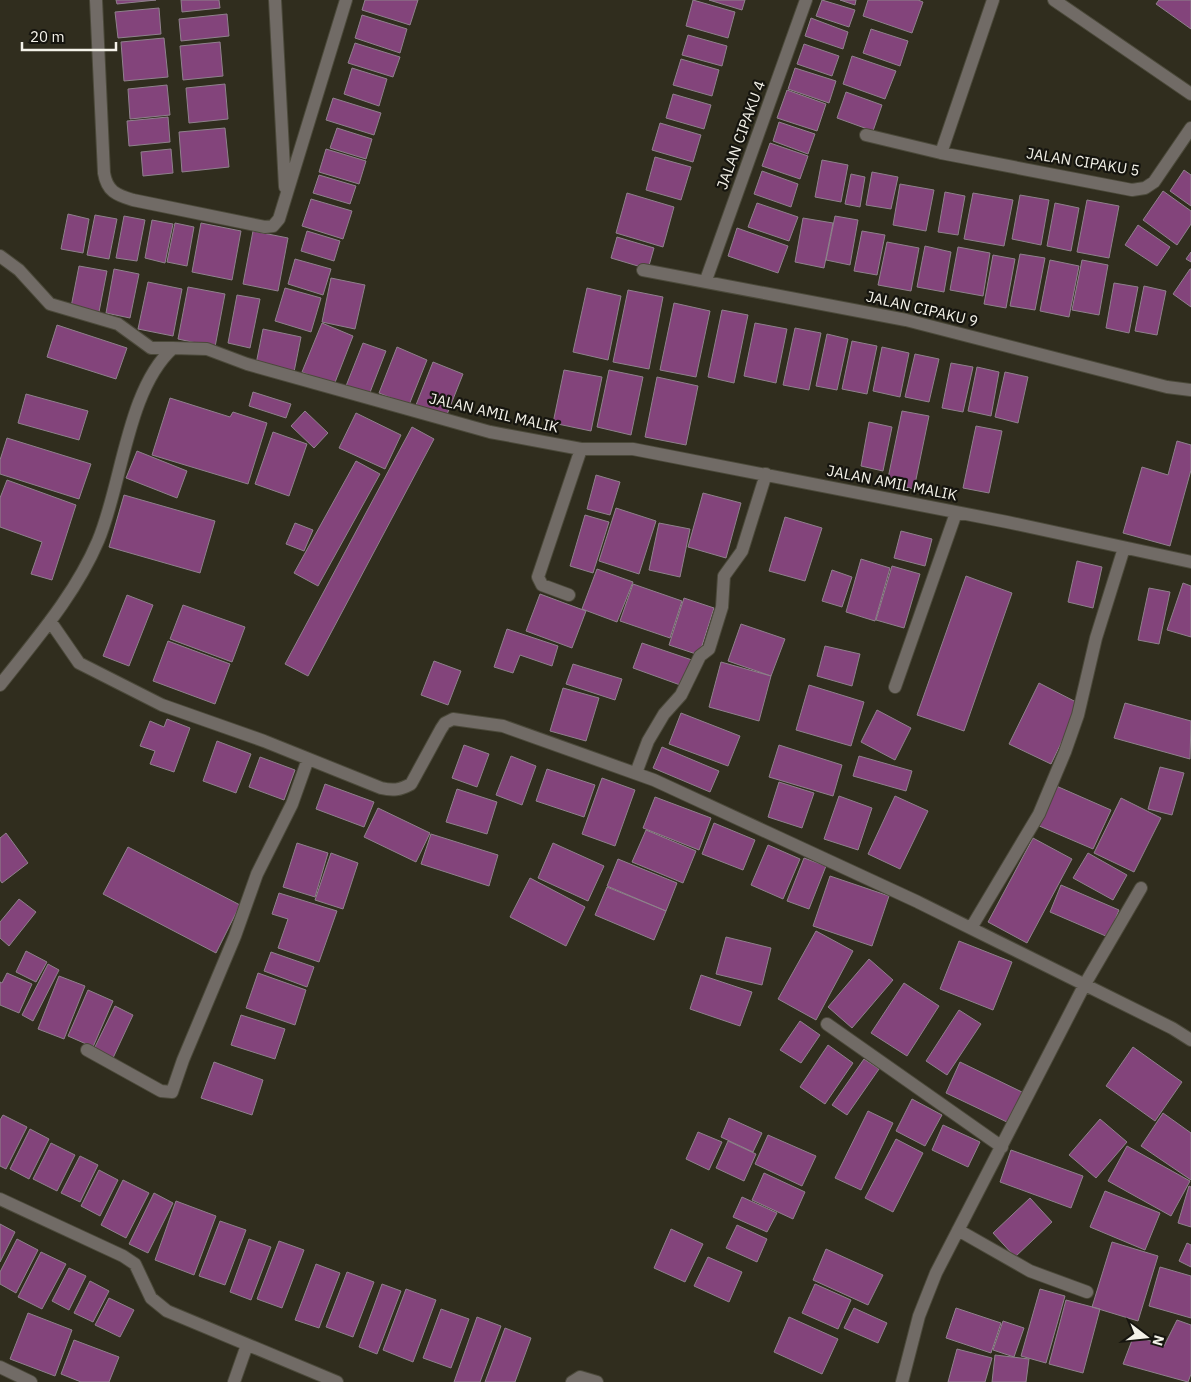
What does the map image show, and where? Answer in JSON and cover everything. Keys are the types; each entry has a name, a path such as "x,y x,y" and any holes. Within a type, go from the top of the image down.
{"street":[{"path":"96,0 106,184 112,192 133,200 266,227 277,223 346,0"},
{"path":"275,0 285,196"},
{"name":"JALAN CIPAKU 4","path":"706,280 806,0"},
{"path":"941,153 993,0"},
{"path":"1063,3 1191,94"},
{"name":"JALAN CIPAKU 5","path":"866,135 941,153 1132,190 1145,188 1154,182 1191,128"},
{"name":"JALAN AMIL MALIK","path":"0,256 19,270 50,304 118,324 152,348 207,349 247,364 490,432 581,449 633,449 766,474 1191,562"},
{"name":"JALAN CIPAKU 9","path":"642,270 706,280 906,320 1167,388 1191,390"},
{"path":"0,685 72,593 98,540 130,432 150,375 160,359 173,348"},
{"path":"569,595 542,584 538,577 581,449"},
{"path":"636,773 648,741 664,714 681,695 700,656 709,649 722,607 724,576 742,551 766,474"},
{"path":"895,687 956,513"},
{"path":"971,928 1039,814 1065,752 1078,715 1096,638 1124,548"},
{"path":"50,621 80,663 162,705 392,791 402,790 411,784 441,728 445,723 453,720 503,726 636,773 772,833 971,928 1172,1028 1191,1040"},
{"path":"87,1050 161,1091 172,1092 183,1060 235,936 257,874 292,804 308,759"},
{"path":"902,1382 920,1316 936,1273 1085,984 1141,888"},
{"path":"827,1024 1002,1147"},
{"path":"0,1199 123,1256 136,1264 151,1298 163,1308 337,1382"},
{"path":"958,1230 1030,1271 1087,1292"},
{"path":"234,1382 248,1345"},
{"path":"0,1368 31,1382"},
{"path":"572,1382 580,1377 597,1382"}],"building":[{"path":"116,0 156,0 117,4"},
{"path":"181,0 219,0 220,8 182,12"},
{"path":"365,0 418,0 410,25 362,10"},
{"path":"693,0 735,12 728,38 686,26"},
{"path":"709,0 745,0 742,10"},
{"path":"822,0 855,10 849,27 816,16"},
{"path":"840,0 856,0 855,5"},
{"path":"868,0 918,0 923,2 912,33 863,16"},
{"path":"1159,0 1191,0 1191,29 1156,4"},
{"path":"159,8 161,34 118,38 115,12"},
{"path":"227,14 229,36 181,41 179,19"},
{"path":"362,15 407,29 400,53 355,38"},
{"path":"811,18 848,32 843,49 805,36"},
{"path":"871,29 908,41 900,66 863,53"},
{"path":"688,35 727,46 722,66 682,55"},
{"path":"164,38 168,77 124,81 121,42"},
{"path":"220,42 223,76 183,80 180,46"},
{"path":"355,43 400,57 393,77 348,63"},
{"path":"804,44 839,56 832,76 797,64"},
{"path":"852,56 896,71 885,99 843,84"},
{"path":"681,59 719,70 712,96 673,85"},
{"path":"352,68 387,79 379,106 344,94"},
{"path":"795,68 836,81 829,103 788,89"},
{"path":"225,84 228,119 189,123 186,88"},
{"path":"167,85 170,115 130,119 128,89"},
{"path":"787,90 826,104 817,131 777,118"},
{"path":"846,92 882,105 873,131 837,118"},
{"path":"673,94 711,105 704,129 666,118"},
{"path":"333,98 381,113 374,135 326,120"},
{"path":"168,117 170,142 129,146 127,121"},
{"path":"779,122 815,134 808,154 773,141"},
{"path":"660,123 701,135 693,162 652,150"},
{"path":"225,128 229,167 182,172 179,132"},
{"path":"337,128 372,139 366,159 330,148"},
{"path":"770,143 808,156 800,179 762,166"},
{"path":"171,149 173,173 143,176 141,152"},
{"path":"326,149 366,161 359,184 319,172"},
{"path":"655,157 691,167 681,200 646,190"},
{"path":"822,160 848,165 841,202 815,197"},
{"path":"1184,170 1191,175 1191,206 1170,191"},
{"path":"762,171 798,184 791,207 754,194"},
{"path":"872,172 898,177 891,209 866,205"},
{"path":"851,174 865,177 860,207 845,204"},
{"path":"319,175 356,186 350,204 313,193"},
{"path":"900,184 934,190 926,231 893,225"},
{"path":"1163,191 1191,211 1191,224 1177,245 1143,220"},
{"path":"945,192 965,196 958,235 938,232"},
{"path":"627,193 674,207 663,247 616,233"},
{"path":"973,193 1013,200 1004,246 964,239"},
{"path":"1020,195 1049,200 1041,245 1012,239"},
{"path":"311,199 352,211 343,239 302,226"},
{"path":"1087,200 1119,206 1109,258 1077,252"},
{"path":"757,203 798,217 789,241 748,227"},
{"path":"1055,203 1079,208 1071,251 1047,246"},
{"path":"68,214 89,219 83,253 61,249"},
{"path":"95,215 117,219 109,259 87,255"},
{"path":"124,216 145,220 137,261 116,258"},
{"path":"835,216 858,220 850,265 826,260"},
{"path":"803,218 833,223 824,268 795,262"},
{"path":"152,220 173,224 165,263 145,258"},
{"path":"175,223 194,227 187,266 167,262"},
{"path":"201,223 241,231 232,280 192,272"},
{"path":"1138,225 1170,247 1157,266 1125,245"},
{"path":"737,228 788,246 778,273 728,256"},
{"path":"253,231 288,238 278,291 243,284"},
{"path":"307,231 340,241 334,261 301,251"},
{"path":"862,231 885,235 877,275 854,271"},
{"path":"617,237 654,248 648,269 611,258"},
{"path":"887,242 919,248 911,291 878,285"},
{"path":"925,246 951,252 944,292 917,287"},
{"path":"958,247 990,253 983,296 950,290"},
{"path":"1191,252 1191,262 1186,259"},
{"path":"1020,254 1045,258 1035,310 1010,306"},
{"path":"993,255 1015,259 1006,308 984,304"},
{"path":"295,259 331,269 323,295 288,284"},
{"path":"1050,260 1079,266 1069,317 1040,311"},
{"path":"1082,260 1108,265 1099,315 1072,310"},
{"path":"79,266 107,271 99,312 71,307"},
{"path":"114,269 139,274 130,318 106,313"},
{"path":"1191,269 1191,307 1173,294"},
{"path":"331,278 365,285 355,329 322,322"},
{"path":"148,282 182,289 173,336 138,329"},
{"path":"1114,283 1138,287 1129,333 1106,328"},
{"path":"1144,286 1166,291 1157,335 1135,331"},
{"path":"188,287 225,294 215,347 178,339"},
{"path":"285,288 321,298 311,332 275,321"},
{"path":"587,288 621,296 608,360 573,352"},
{"path":"628,290 663,297 649,369 613,362"},
{"path":"237,295 260,299 250,348 228,343"},
{"path":"674,303 710,311 696,377 660,370"},
{"path":"722,310 748,315 734,383 708,377"},
{"path":"322,323 353,336 334,385 302,372"},
{"path":"755,323 787,329 776,383 744,376"},
{"path":"57,325 127,348 116,379 47,357"},
{"path":"795,328 821,333 809,390 783,385"},
{"path":"263,329 301,337 294,372 256,364"},
{"path":"827,334 848,339 837,390 816,386"},
{"path":"852,341 877,346 867,394 842,389"},
{"path":"363,343 386,351 369,395 346,386"},
{"path":"397,347 427,360 409,405 379,393"},
{"path":"882,347 909,353 900,397 873,391"},
{"path":"915,354 939,359 929,402 905,397"},
{"path":"433,362 463,374 446,417 416,405"},
{"path":"951,363 973,367 963,412 942,408"},
{"path":"977,367 999,372 991,416 968,411"},
{"path":"564,370 602,377 591,431 553,423"},
{"path":"609,370 643,377 631,435 597,427"},
{"path":"1005,372 1028,377 1018,423 995,417"},
{"path":"657,377 698,386 686,445 645,437"},
{"path":"253,392 291,404 286,418 249,406"},
{"path":"26,394 88,411 79,440 18,423"},
{"path":"170,398 230,417 233,412 267,423 248,484 152,455"},
{"path":"305,411 328,433 314,448 291,426"},
{"path":"902,411 929,416 914,489 887,483"},
{"path":"356,413 401,435 385,469 339,448"},
{"path":"869,422 892,427 883,471 861,466"},
{"path":"976,426 1002,431 989,493 963,488"},
{"path":"412,427 434,439 308,676 285,664"},
{"path":"273,432 307,444 289,496 255,484"},
{"path":"7,438 91,464 79,499 0,474 0,460"},
{"path":"1177,441 1191,445 1191,470 1170,546 1123,533 1142,467 1168,475"},
{"path":"137,451 187,471 177,498 126,478"},
{"path":"356,461 380,474 318,586 294,573"},
{"path":"596,475 620,482 610,515 587,509"},
{"path":"7,480 76,505 52,580 31,574 42,542 0,527 0,498"},
{"path":"703,493 741,503 726,558 688,547"},
{"path":"124,495 215,521 200,573 109,547"},
{"path":"616,508 656,521 639,574 599,561"},
{"path":"585,515 609,522 593,573 570,566"},
{"path":"785,517 822,528 805,581 769,571"},
{"path":"295,523 313,530 304,551 286,544"},
{"path":"659,523 690,529 680,577 649,570"},
{"path":"901,531 932,539 925,566 894,558"},
{"path":"861,559 890,568 875,621 846,612"},
{"path":"1077,561 1102,567 1093,608 1068,602"},
{"path":"892,566 920,574 904,628 876,620"},
{"path":"597,569 633,582 617,622 582,609"},
{"path":"832,570 852,577 842,607 822,601"},
{"path":"966,576 1012,593 964,731 917,715"},
{"path":"1183,583 1191,586 1191,637 1167,630"},
{"path":"633,584 682,601 670,638 620,621"},
{"path":"1149,588 1170,592 1159,644 1138,640"},
{"path":"540,594 586,611 572,648 526,631"},
{"path":"127,595 153,605 129,666 103,656"},
{"path":"684,598 714,608 699,655 669,645"},
{"path":"183,605 245,627 232,662 170,639"},
{"path":"741,624 785,639 771,676 728,661"},
{"path":"507,629 558,646 552,666 520,655 513,673 494,667"},
{"path":"168,641 230,664 215,704 153,681"},
{"path":"642,643 692,660 683,686 633,668"},
{"path":"825,646 860,654 852,686 817,676"},
{"path":"434,661 461,671 448,705 421,695"},
{"path":"721,662 771,676 759,721 709,707"},
{"path":"573,664 622,679 615,700 566,684"},
{"path":"1039,683 1080,704 1051,764 1009,744"},
{"path":"809,685 864,702 851,746 796,730"},
{"path":"563,688 599,698 586,741 550,731"},
{"path":"1125,703 1191,721 1190,759 1114,738"},
{"path":"877,710 911,728 895,760 861,742"},
{"path":"681,713 740,736 728,766 669,744"},
{"path":"167,719 190,728 174,772 150,764 155,751 140,746 150,721 164,727"},
{"path":"217,741 251,754 236,793 203,781"},
{"path":"464,745 489,754 477,787 452,778"},
{"path":"779,745 842,765 833,796 769,777"},
{"path":"662,747 719,771 710,792 653,768"},
{"path":"511,756 536,766 522,805 496,795"},
{"path":"859,756 912,771 906,791 853,776"},
{"path":"260,757 295,770 284,800 249,787"},
{"path":"1160,767 1184,773 1172,815 1148,809"},
{"path":"547,769 595,785 584,817 536,801"},
{"path":"602,778 635,790 615,846 582,834"},
{"path":"779,782 814,793 802,828 768,817"},
{"path":"325,784 374,802 364,827 316,809"},
{"path":"1054,785 1111,810 1093,849 1037,825"},
{"path":"457,789 497,802 487,834 446,822"},
{"path":"839,796 872,808 858,850 824,839"},
{"path":"895,796 928,811 900,869 868,854"},
{"path":"655,797 711,818 699,850 643,828"},
{"path":"1121,798 1161,818 1134,872 1094,853"},
{"path":"378,808 430,833 416,862 364,837"},
{"path":"714,823 755,840 743,870 702,854"},
{"path":"646,830 696,851 683,883 632,862"},
{"path":"6,833 28,863 2,883 0,880 0,838"},
{"path":"431,834 498,855 489,886 421,864"},
{"path":"1033,838 1072,859 1027,943 988,922"},
{"path":"297,843 328,853 315,897 283,887"},
{"path":"553,843 604,866 588,901 538,878"},
{"path":"768,845 800,859 783,899 751,885"},
{"path":"128,847 240,905 216,953 103,894"},
{"path":"331,853 358,863 343,909 315,900"},
{"path":"1088,853 1127,875 1113,900 1073,878"},
{"path":"804,858 826,866 809,909 787,901"},
{"path":"618,859 677,883 666,911 607,886"},
{"path":"830,876 889,896 872,946 813,926"},
{"path":"530,878 585,907 566,946 510,917"},
{"path":"1061,885 1119,910 1108,937 1050,912"},
{"path":"607,887 666,911 654,940 595,915"},
{"path":"279,893 337,911 319,962 278,948 288,919 272,914"},
{"path":"19,899 36,912 9,946 0,938 0,922"},
{"path":"816,931 853,951 816,1020 778,999"},
{"path":"726,937 771,948 762,985 716,974"},
{"path":"959,941 1012,962 993,1010 940,989"},
{"path":"26,951 47,962 36,982 16,972"},
{"path":"271,952 314,967 307,987 264,971"},
{"path":"869,959 893,980 852,1028 828,1007"},
{"path":"48,964 59,970 33,1021 22,1015"},
{"path":"7,973 32,984 19,1013 0,1005 0,982 2,983"},
{"path":"258,973 306,990 295,1025 246,1008"},
{"path":"701,975 752,992 740,1026 690,1009"},
{"path":"59,976 85,986 64,1039 38,1029"},
{"path":"904,983 939,1006 907,1056 871,1033"},
{"path":"88,990 113,1001 93,1047 68,1036"},
{"path":"115,1006 133,1015 113,1058 94,1049"},
{"path":"959,1010 981,1024 947,1075 926,1061"},
{"path":"241,1015 285,1029 275,1059 231,1045"},
{"path":"800,1021 820,1035 801,1063 780,1050"},
{"path":"828,1045 853,1063 825,1104 800,1087"},
{"path":"1133,1047 1182,1082 1155,1121 1106,1086"},
{"path":"864,1059 879,1069 847,1115 832,1105"},
{"path":"214,1062 263,1080 252,1115 201,1098"},
{"path":"960,1062 1024,1093 1009,1123 946,1093"},
{"path":"912,1099 942,1115 925,1146 896,1131"},
{"path":"868,1111 893,1123 861,1190 835,1178"},
{"path":"1163,1113 1191,1133 1191,1180 1141,1146"},
{"path":"3,1115 27,1127 6,1169 0,1166 0,1120"},
{"path":"729,1118 762,1133 753,1152 721,1137"},
{"path":"1100,1119 1127,1142 1096,1178 1069,1155"},
{"path":"943,1125 980,1142 968,1167 932,1150"},
{"path":"30,1129 49,1139 29,1179 10,1169"},
{"path":"698,1132 722,1142 709,1170 686,1159"},
{"path":"768,1135 816,1156 802,1186 755,1164"},
{"path":"896,1139 923,1153 893,1212 865,1198"},
{"path":"728,1141 756,1154 744,1181 716,1168"},
{"path":"51,1143 75,1155 57,1191 33,1179"},
{"path":"1127,1146 1190,1181 1171,1216 1108,1181"},
{"path":"1011,1150 1083,1176 1071,1208 1000,1182"},
{"path":"80,1156 98,1165 80,1202 61,1193"},
{"path":"99,1170 118,1180 100,1216 81,1206"},
{"path":"764,1173 805,1192 793,1219 752,1200"},
{"path":"123,1180 149,1193 126,1238 101,1225"},
{"path":"1189,1186 1191,1187 1191,1227 1178,1223"},
{"path":"1105,1191 1160,1213 1145,1250 1090,1227"},
{"path":"154,1193 173,1203 148,1253 129,1244"},
{"path":"742,1197 777,1213 767,1232 733,1217"},
{"path":"1030,1198 1052,1222 1015,1257 993,1233"},
{"path":"176,1201 216,1216 194,1275 155,1260"},
{"path":"220,1221 246,1230 225,1285 199,1276"},
{"path":"0,1224 15,1232 0,1262"},
{"path":"737,1225 767,1239 757,1262 726,1248"},
{"path":"671,1229 703,1244 685,1282 654,1268"},
{"path":"17,1239 38,1250 16,1293 0,1284 0,1272"},
{"path":"249,1239 271,1247 251,1300 230,1292"},
{"path":"279,1241 304,1250 282,1308 257,1299"},
{"path":"1112,1242 1158,1256 1138,1321 1092,1307"},
{"path":"1187,1243 1191,1245 1191,1267 1179,1261"},
{"path":"826,1249 883,1275 868,1305 813,1280"},
{"path":"41,1252 66,1264 42,1309 18,1297"},
{"path":"708,1257 742,1272 729,1302 694,1286"},
{"path":"316,1264 340,1273 319,1328 295,1320"},
{"path":"1160,1267 1191,1276 1191,1318 1149,1306"},
{"path":"69,1268 86,1276 69,1310 52,1301"},
{"path":"347,1272 374,1282 353,1337 326,1327"},
{"path":"90,1281 109,1291 93,1322 74,1313"},
{"path":"382,1284 401,1291 377,1354 359,1347"},
{"path":"815,1284 851,1300 838,1329 802,1313"},
{"path":"406,1289 436,1300 413,1362 383,1350"},
{"path":"1040,1289 1065,1296 1046,1363 1021,1356"},
{"path":"109,1298 134,1310 120,1337 95,1325"},
{"path":"1066,1300 1100,1309 1083,1373 1049,1364"},
{"path":"854,1308 887,1323 878,1343 844,1328"},
{"path":"956,1308 1001,1323 991,1353 946,1338"},
{"path":"441,1309 469,1319 451,1368 423,1358"},
{"path":"28,1313 72,1330 55,1376 10,1359"},
{"path":"477,1317 501,1326 480,1382 454,1382"},
{"path":"789,1317 838,1339 822,1374 774,1352"},
{"path":"1177,1320 1191,1325 1191,1374 1188,1382 1123,1364 1134,1335 1164,1346"},
{"path":"1003,1321 1024,1328 1014,1357 993,1350"},
{"path":"505,1328 531,1338 515,1382 485,1382"},
{"path":"74,1340 119,1357 109,1382 81,1382 61,1374"},
{"path":"957,1349 992,1358 985,1382 948,1382"},
{"path":"995,1355 1029,1359 1026,1382 992,1382"}]}
